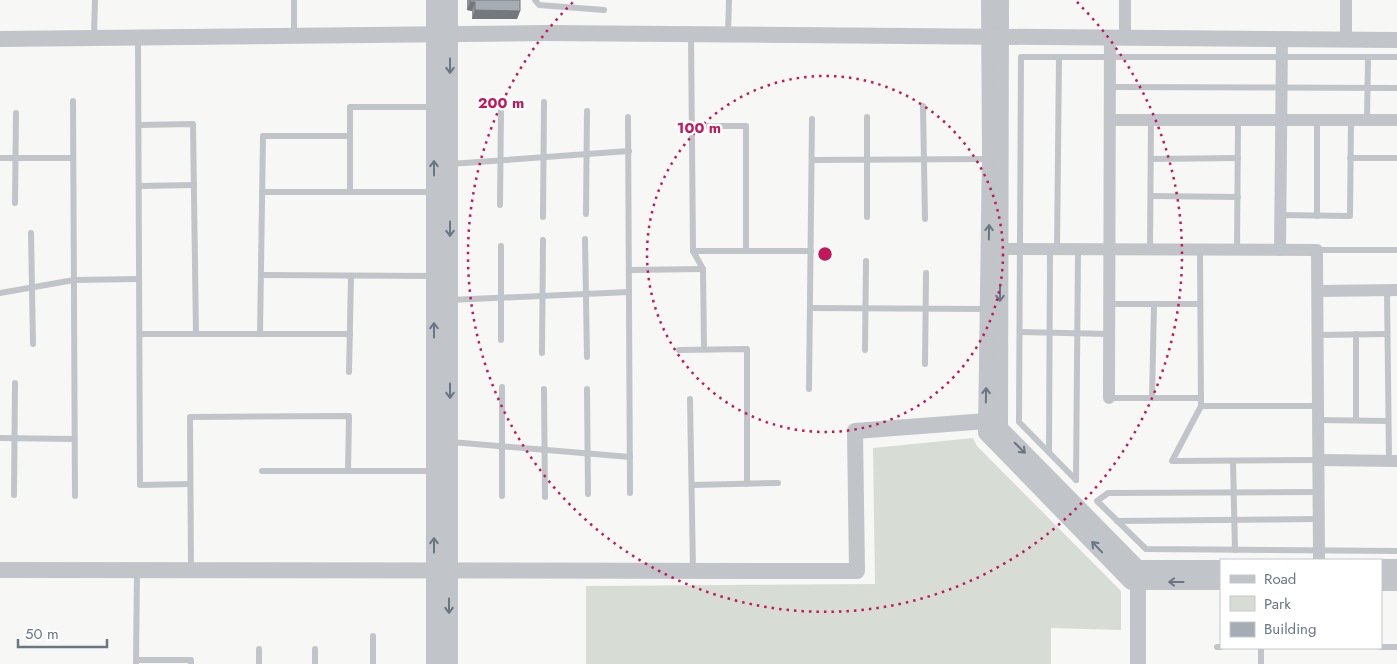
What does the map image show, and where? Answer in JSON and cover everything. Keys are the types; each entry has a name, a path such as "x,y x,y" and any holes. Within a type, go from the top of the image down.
{"street":[{"path":"434,0 442,35 450,164 450,442 434,664"},
{"path":"450,0 442,35 434,107 434,471 450,664"},
{"path":"989,0 995,38 1001,250 993,420 986,433 1131,582 1138,575 1220,568"},
{"path":"993,420 988,309 990,159 995,38 1001,0"},
{"path":"1109,398 1110,56 1118,38 1126,0"},
{"path":"1346,0 1346,40"},
{"path":"0,39 442,35 728,35 1397,40"},
{"path":"1280,250 1282,39"},
{"path":"1110,120 1397,120"},
{"path":"1001,250 1317,250 1319,555"},
{"path":"1318,291 1392,290"},
{"path":"0,570 857,571 855,432 993,420"},
{"path":"1318,460 1393,460"},
{"path":"1382,567 1397,567"},
{"path":"1138,575 1220,582"},
{"path":"1138,575 1138,664"},
{"path":"1382,583 1397,583"}],"lane":[{"path":"94,0 94,39"},
{"path":"294,0 294,37"},
{"path":"534,0 540,5 604,10"},
{"path":"728,35 729,0"},
{"path":"691,35 693,251 703,268 704,349"},
{"path":"138,39 140,485 190,484"},
{"path":"1367,120 1368,56"},
{"path":"1078,250 1076,480 1020,422 1021,57 1397,57"},
{"path":"1049,452 1050,333 1059,57"},
{"path":"1110,86 1397,88"},
{"path":"73,101 75,496"},
{"path":"543,217 544,102"},
{"path":"924,106 925,219"},
{"path":"350,192 350,107 434,107"},
{"path":"500,205 501,109"},
{"path":"586,214 587,111"},
{"path":"15,203 16,113"},
{"path":"628,117 630,493"},
{"path":"867,117 867,217"},
{"path":"809,389 812,118"},
{"path":"1150,250 1151,120"},
{"path":"1238,120 1238,250"},
{"path":"1317,120 1317,216"},
{"path":"1280,215 1350,216 1351,120"},
{"path":"139,124 194,124 196,334"},
{"path":"692,126 746,126 746,251"},
{"path":"260,334 262,136 350,136"},
{"path":"450,164 628,151"},
{"path":"0,158 73,158"},
{"path":"1151,159 1238,158"},
{"path":"1350,158 1397,158"},
{"path":"812,160 990,159"},
{"path":"139,186 194,185"},
{"path":"262,192 434,192"},
{"path":"1151,196 1238,197"},
{"path":"31,233 33,344"},
{"path":"585,239 587,356"},
{"path":"542,352 543,240"},
{"path":"501,246 502,340"},
{"path":"1200,250 1201,406 1172,461 1318,460"},
{"path":"1317,250 1397,250"},
{"path":"693,251 811,251"},
{"path":"865,350 866,262"},
{"path":"629,270 703,268"},
{"path":"925,364 926,273"},
{"path":"261,275 434,276"},
{"path":"349,372 351,276"},
{"path":"0,293 74,280 139,279"},
{"path":"1392,290 1387,334 1388,420 1393,460"},
{"path":"450,300 629,292"},
{"path":"1110,304 1200,304"},
{"path":"1152,398 1154,304"},
{"path":"810,308 988,309"},
{"path":"1020,332 1110,334"},
{"path":"140,334 350,334"},
{"path":"1356,334 1356,420"},
{"path":"1318,335 1387,334"},
{"path":"679,350 747,349 746,484"},
{"path":"1388,376 1397,377"},
{"path":"14,495 15,383"},
{"path":"502,386 502,496"},
{"path":"544,389 545,497"},
{"path":"587,389 588,494"},
{"path":"1109,398 1201,398"},
{"path":"690,399 693,571"},
{"path":"1201,406 1318,406"},
{"path":"191,571 190,417 349,416 348,471"},
{"path":"1318,420 1388,420"},
{"path":"0,438 74,439"},
{"path":"450,442 630,457"},
{"path":"1233,461 1235,550"},
{"path":"262,471 434,471"},
{"path":"692,486 778,483"},
{"path":"1319,492 1108,494 1097,501 1146,550 1235,550 1319,555 1397,551"},
{"path":"1117,521 1319,519"},
{"path":"138,571 136,662 191,660 191,664"},
{"path":"373,636 373,664"},
{"path":"1382,647 1397,647"},
{"path":"315,648 315,664"},
{"path":"1261,649 1261,664"},
{"path":"259,650 259,664"}],"green space":[{"path":"973,438 977,446 1121,591 1121,630 1051,628 1051,664 586,664 586,586 875,584 873,448"}],"building":[{"path":"470,0 520,0 520,11 475,10 475,2 470,2"}]}
